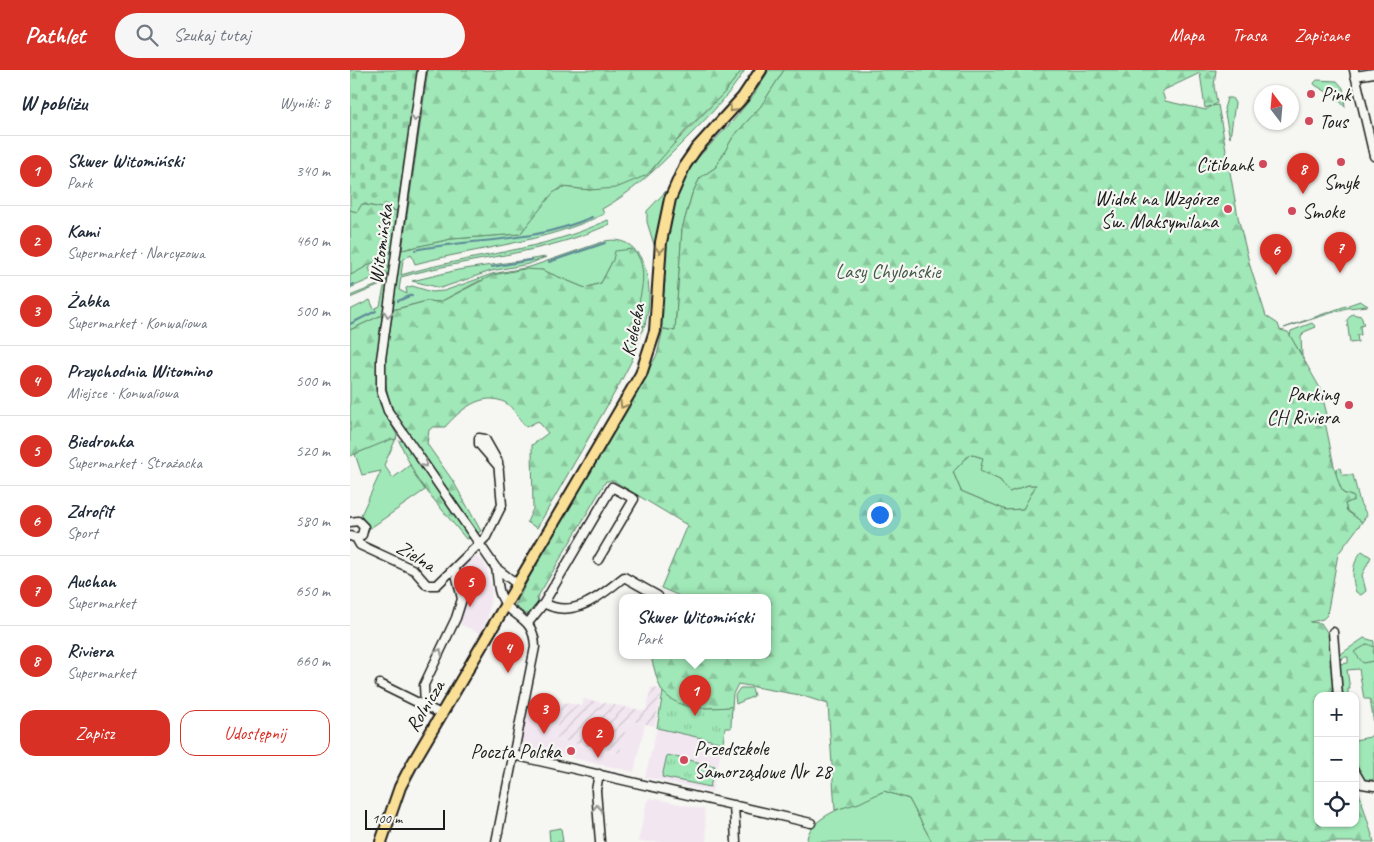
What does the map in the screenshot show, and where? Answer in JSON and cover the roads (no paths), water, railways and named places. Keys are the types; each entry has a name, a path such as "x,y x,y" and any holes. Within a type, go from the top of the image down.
{"main road":[{"name":"Kielecka","path":"511,594 621,409 645,364 656,321 662,229 666,210 679,178 696,149 743,97 761,70"},
{"name":"Rolnicza","path":"381,842 404,777 511,594"}],"street":[{"name":"Witomińska","path":"422,70 379,379 382,396 394,421 496,568 517,584"},
{"path":"1374,73 1354,73 1374,156"},
{"name":"Zielna","path":"353,537 360,544 414,570 427,585 437,584 486,537 502,505 499,467"},
{"path":"528,623 544,603 612,487 634,499 598,560"},
{"name":"Zielna","path":"350,522 358,520 364,527 362,535 353,537"},
{"name":"Witomińska","path":"496,568 500,596 505,604"},
{"path":"425,705 424,685 460,610 462,599 454,569"},
{"path":"544,603 561,608 586,604 624,577 654,594"},
{"path":"496,842 535,647 535,638 528,623 505,604"},
{"path":"1333,632 1338,692"},
{"path":"380,684 441,714"},
{"path":"513,755 811,824"},
{"path":"599,774 596,790 600,842"},
{"path":"1359,778 1365,786 1374,786"},
{"path":"734,805 736,842"}],"waterway":[{"path":"415,250 526,236 570,225 592,217"},
{"path":"549,262 605,243"},
{"path":"492,267 531,260"},
{"path":"350,286 354,284"},
{"path":"398,301 412,295"},
{"path":"350,324 376,311"}],"place":[{"name":"Pink","path":"1311,94"},
{"name":"Tous","path":"1309,121"},
{"name":"Smyk","path":"1341,162"},
{"name":"Citibank","path":"1263,164"},
{"name":"Riviera","path":"1303,194"},
{"name":"Widok na Wzgórze Św. Maksymilana","path":"1228,209"},
{"name":"Smoke","path":"1292,211"},
{"name":"Auchan","path":"1340,273"},
{"name":"Zdrofit","path":"1276,275"},
{"name":"Parking CH Riviera","path":"1349,405"},
{"name":"Biedronka","path":"470,607"},
{"name":"Przychodnia Witomino","path":"508,673"},
{"name":"Skwer Witomiński","path":"695,716"},
{"name":"Żabka","path":"544,734"},
{"name":"Poczta Polska","path":"571,751"},
{"name":"Kami","path":"598,758"},
{"name":"Przedszkole Samorządowe Nr 28","path":"684,760"}],"park label":[{"name":"Lasy Chylońskie","path":"888,271"}]}
